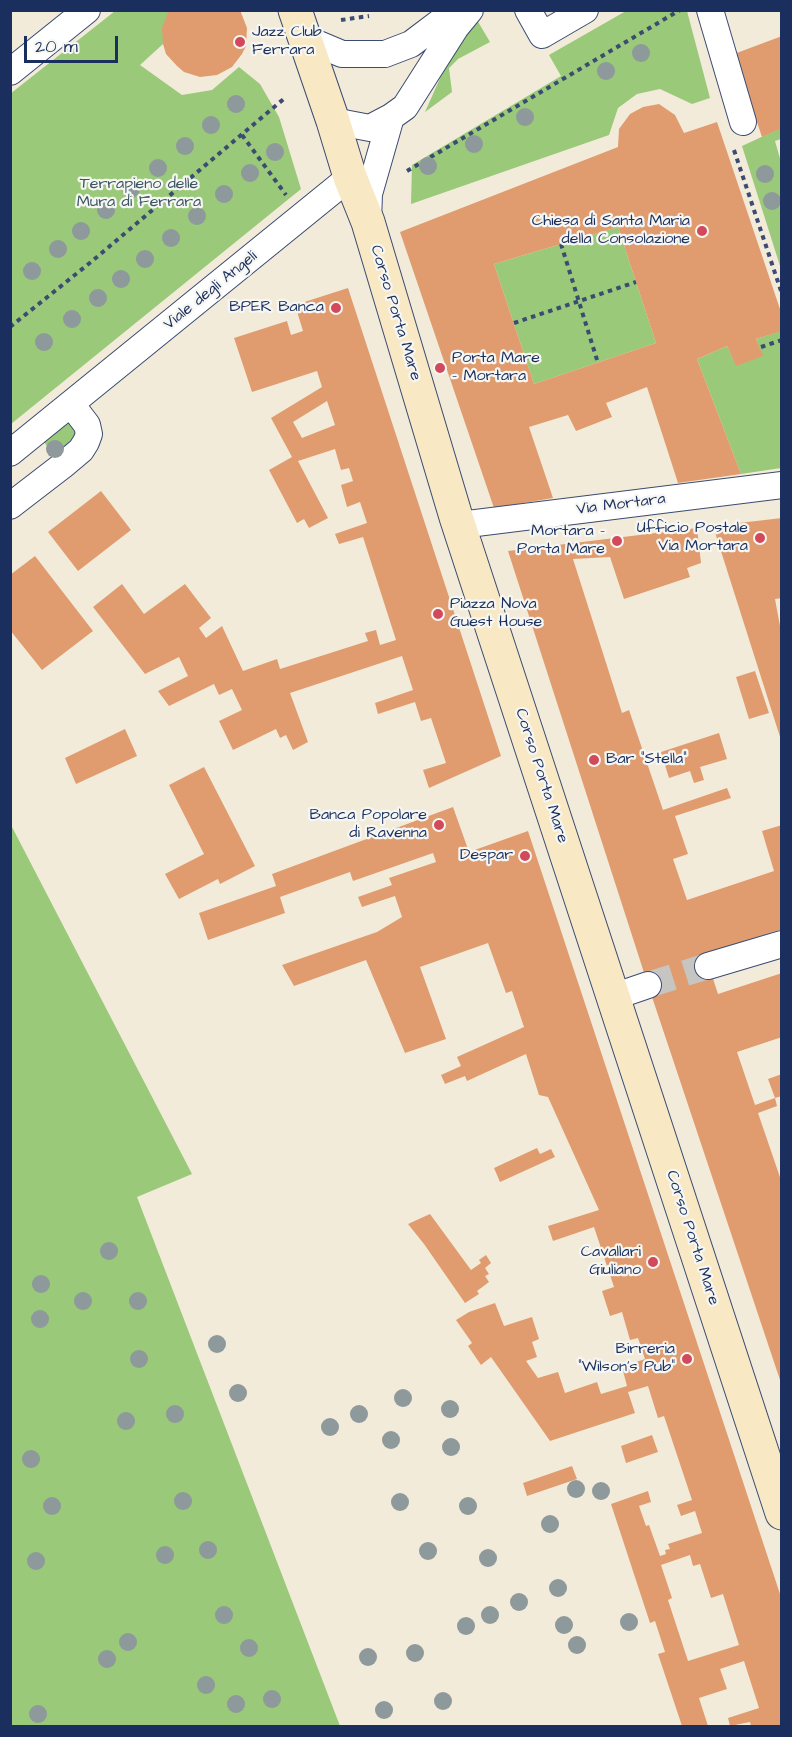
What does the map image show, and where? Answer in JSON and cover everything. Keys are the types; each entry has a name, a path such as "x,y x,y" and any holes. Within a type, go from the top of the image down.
{"street":[{"path":"10,72 87,10"},
{"name":"Corso Porta Mare","path":"278,10 299,24 350,177 368,222 460,525 782,1513"},
{"path":"299,24 342,54 385,54 411,44 456,10"},
{"path":"333,121 370,128 405,107 470,10"},
{"path":"528,10 542,35 585,10"},
{"path":"710,10 743,122"},
{"path":"368,222 369,194 391,117"},
{"name":"Viale degli Angeli","path":"10,453 350,177"},
{"path":"10,506 68,461 86,442 89,434 87,425 71,404"},
{"name":"Via Mortara","path":"460,525 782,485"},
{"path":"708,966 782,944"},
{"path":"614,997 648,985"}],"path":[{"path":"401,174 680,10"},
{"path":"332,20 353,20 369,16"},
{"path":"10,327 286,97"},
{"path":"743,122 727,130 782,294"},
{"path":"242,135 273,177"},
{"path":"561,243 598,363"},
{"path":"514,323 636,282"},
{"path":"761,347 782,340"}],"green space":[{"name":"Terrapieno delle Mura di Ferrara","path":"115,11 169,11 163,28 163,44 140,65 182,95 212,90 239,67 260,84 279,117 301,189 11,424 10,94"},
{"path":"626,11 687,11 710,98 692,104 660,89 637,94 618,108 609,135 411,204 412,165 561,76 549,55"},
{"path":"477,20 490,42 458,59 449,68 452,92 425,112 453,49"},
{"path":"781,128 781,139 775,141 781,162 781,269 742,146"},
{"path":"618,227 656,343 534,384 494,264"},
{"path":"781,331 781,468 741,474 697,359 727,346 736,365 762,356 756,339"},
{"path":"77,411 87,425 62,466 41,438"},
{"path":"12,827 192,1174 137,1197 340,1726 11,1726 10,828"}],"building":[{"path":"169,10 240,10 247,28 246,46 242,54 232,67 217,75 200,77 184,72 166,54 163,44 162,28"},
{"path":"782,36 782,128 762,137 734,54"},
{"path":"659,104 675,115 684,133 717,122 782,315 782,331 756,339 763,356 736,366 727,346 697,359 741,474 678,483 647,387 606,403 612,417 576,431 568,415 529,427 553,498 494,508 400,232 618,147 619,129 630,114 643,107","holes":["618,227 656,343 534,384 494,264"]},
{"path":"348,288 501,756 429,788 423,770 446,763 431,718 421,721 415,702 378,714 375,703 413,690 402,656 290,693 308,742 293,750 286,735 280,738 276,729 233,750 219,721 242,710 232,689 219,695 214,684 169,706 158,691 188,676 179,657 145,674 93,607 122,584 144,614 185,584 211,618 199,628 206,638 222,626 243,671 277,659 280,669 368,641 365,633 376,630 380,645 396,640 363,537 339,544 335,534 367,523 360,502 347,507 341,485 353,481 349,468 341,470 335,449 298,461 328,518 309,528 304,519 297,523 269,470 292,457 271,418 322,387 317,371 252,392 234,338 287,321 291,335 303,331 295,305","holes":["327,401 335,425 302,438 293,422"]},
{"path":"101,491 131,530 78,571 48,532"},
{"path":"782,518 782,598 775,599 782,637 781,740 713,526"},
{"path":"697,528 701,563 687,568 690,577 624,599 610,557 573,559 622,713 629,710 663,810 727,788 731,798 675,816 688,854 673,859 687,900 774,871 762,831 782,825 782,929 705,954 718,994 782,973 782,1037 737,1052 755,1105 775,1098 777,1106 758,1113 782,1183 781,1383 648,985 508,551"},
{"path":"35,556 93,631 42,670 10,630 10,575"},
{"path":"755,671 769,713 749,719 736,677"},
{"path":"125,729 137,756 76,784 65,758"},
{"path":"719,733 727,759 700,767 704,780 694,783 690,771 669,778 661,752"},
{"path":"204,767 255,866 220,884 218,879 179,899 165,874 204,854 169,785"},
{"path":"453,807 469,852 528,831 782,1600 782,1726 751,1726 750,1722 730,1726 728,1718 759,1708 744,1661 720,1669 727,1689 699,1698 708,1726 682,1726 658,1654 665,1652 655,1621 650,1623 611,1504 648,1491 651,1502 639,1506 646,1526 649,1525 660,1556 666,1554 665,1550 670,1549 668,1544 702,1533 695,1511 681,1516 677,1505 692,1500 664,1416 658,1418 648,1386 628,1392 635,1413 550,1441 491,1357 481,1365 468,1346 472,1343 456,1320 469,1312 495,1303 504,1326 532,1317 539,1339 532,1342 537,1357 526,1361 538,1378 558,1372 565,1393 597,1382 601,1394 627,1386 622,1367 645,1359 638,1338 630,1340 622,1312 610,1316 602,1291 614,1287 594,1227 553,1241 548,1226 599,1210 548,1097 539,1095 526,1054 467,1081 465,1076 445,1084 441,1075 461,1066 457,1057 524,1027 512,991 506,993 488,943 420,967 446,1039 405,1053 366,960 294,986 282,965 377,932 402,917 395,896 362,907 358,897 392,885 389,878 436,862 433,853 353,881 350,872 280,897 285,913 208,940 199,913 276,886 272,874","holes":["690,1555 693,1566 700,1564 711,1598 723,1594 739,1645 688,1661 668,1600 672,1598 661,1565"]},
{"path":"782,1074 782,1096 775,1098 768,1079"},
{"path":"537,1148 540,1154 551,1149 555,1157 500,1182 494,1168"},
{"path":"430,1214 471,1270 481,1263 479,1260 486,1255 491,1263 485,1268 489,1274 485,1276 489,1282 477,1291 479,1294 465,1303 408,1224"},
{"path":"652,1435 658,1452 626,1463 621,1446"},
{"path":"572,1466 577,1479 527,1496 523,1483"}],"tunnel":[{"path":"648,985 708,966"}],"place":[{"name":"Jazz Club Ferrara","path":"240,42"},
{"name":"Chiesa di Santa Maria della Consolazione","path":"702,231"},
{"name":"BPER Banca","path":"336,308"},
{"name":"Porta Mare - Mortara","path":"440,368"},
{"name":"Ufficio Postale Via Mortara","path":"760,538"},
{"name":"Mortara - Porta Mare","path":"617,541"},
{"name":"Piazza Nova Guest House","path":"438,614"},
{"name":"Bar \"Stella\"","path":"594,760"},
{"name":"Banca Popolare di Ravenna","path":"439,825"},
{"name":"Despar","path":"525,856"},
{"name":"Cavallari Giuliano","path":"653,1262"},
{"name":"Birreria \"Wilson's Pub\"","path":"687,1359"}]}
